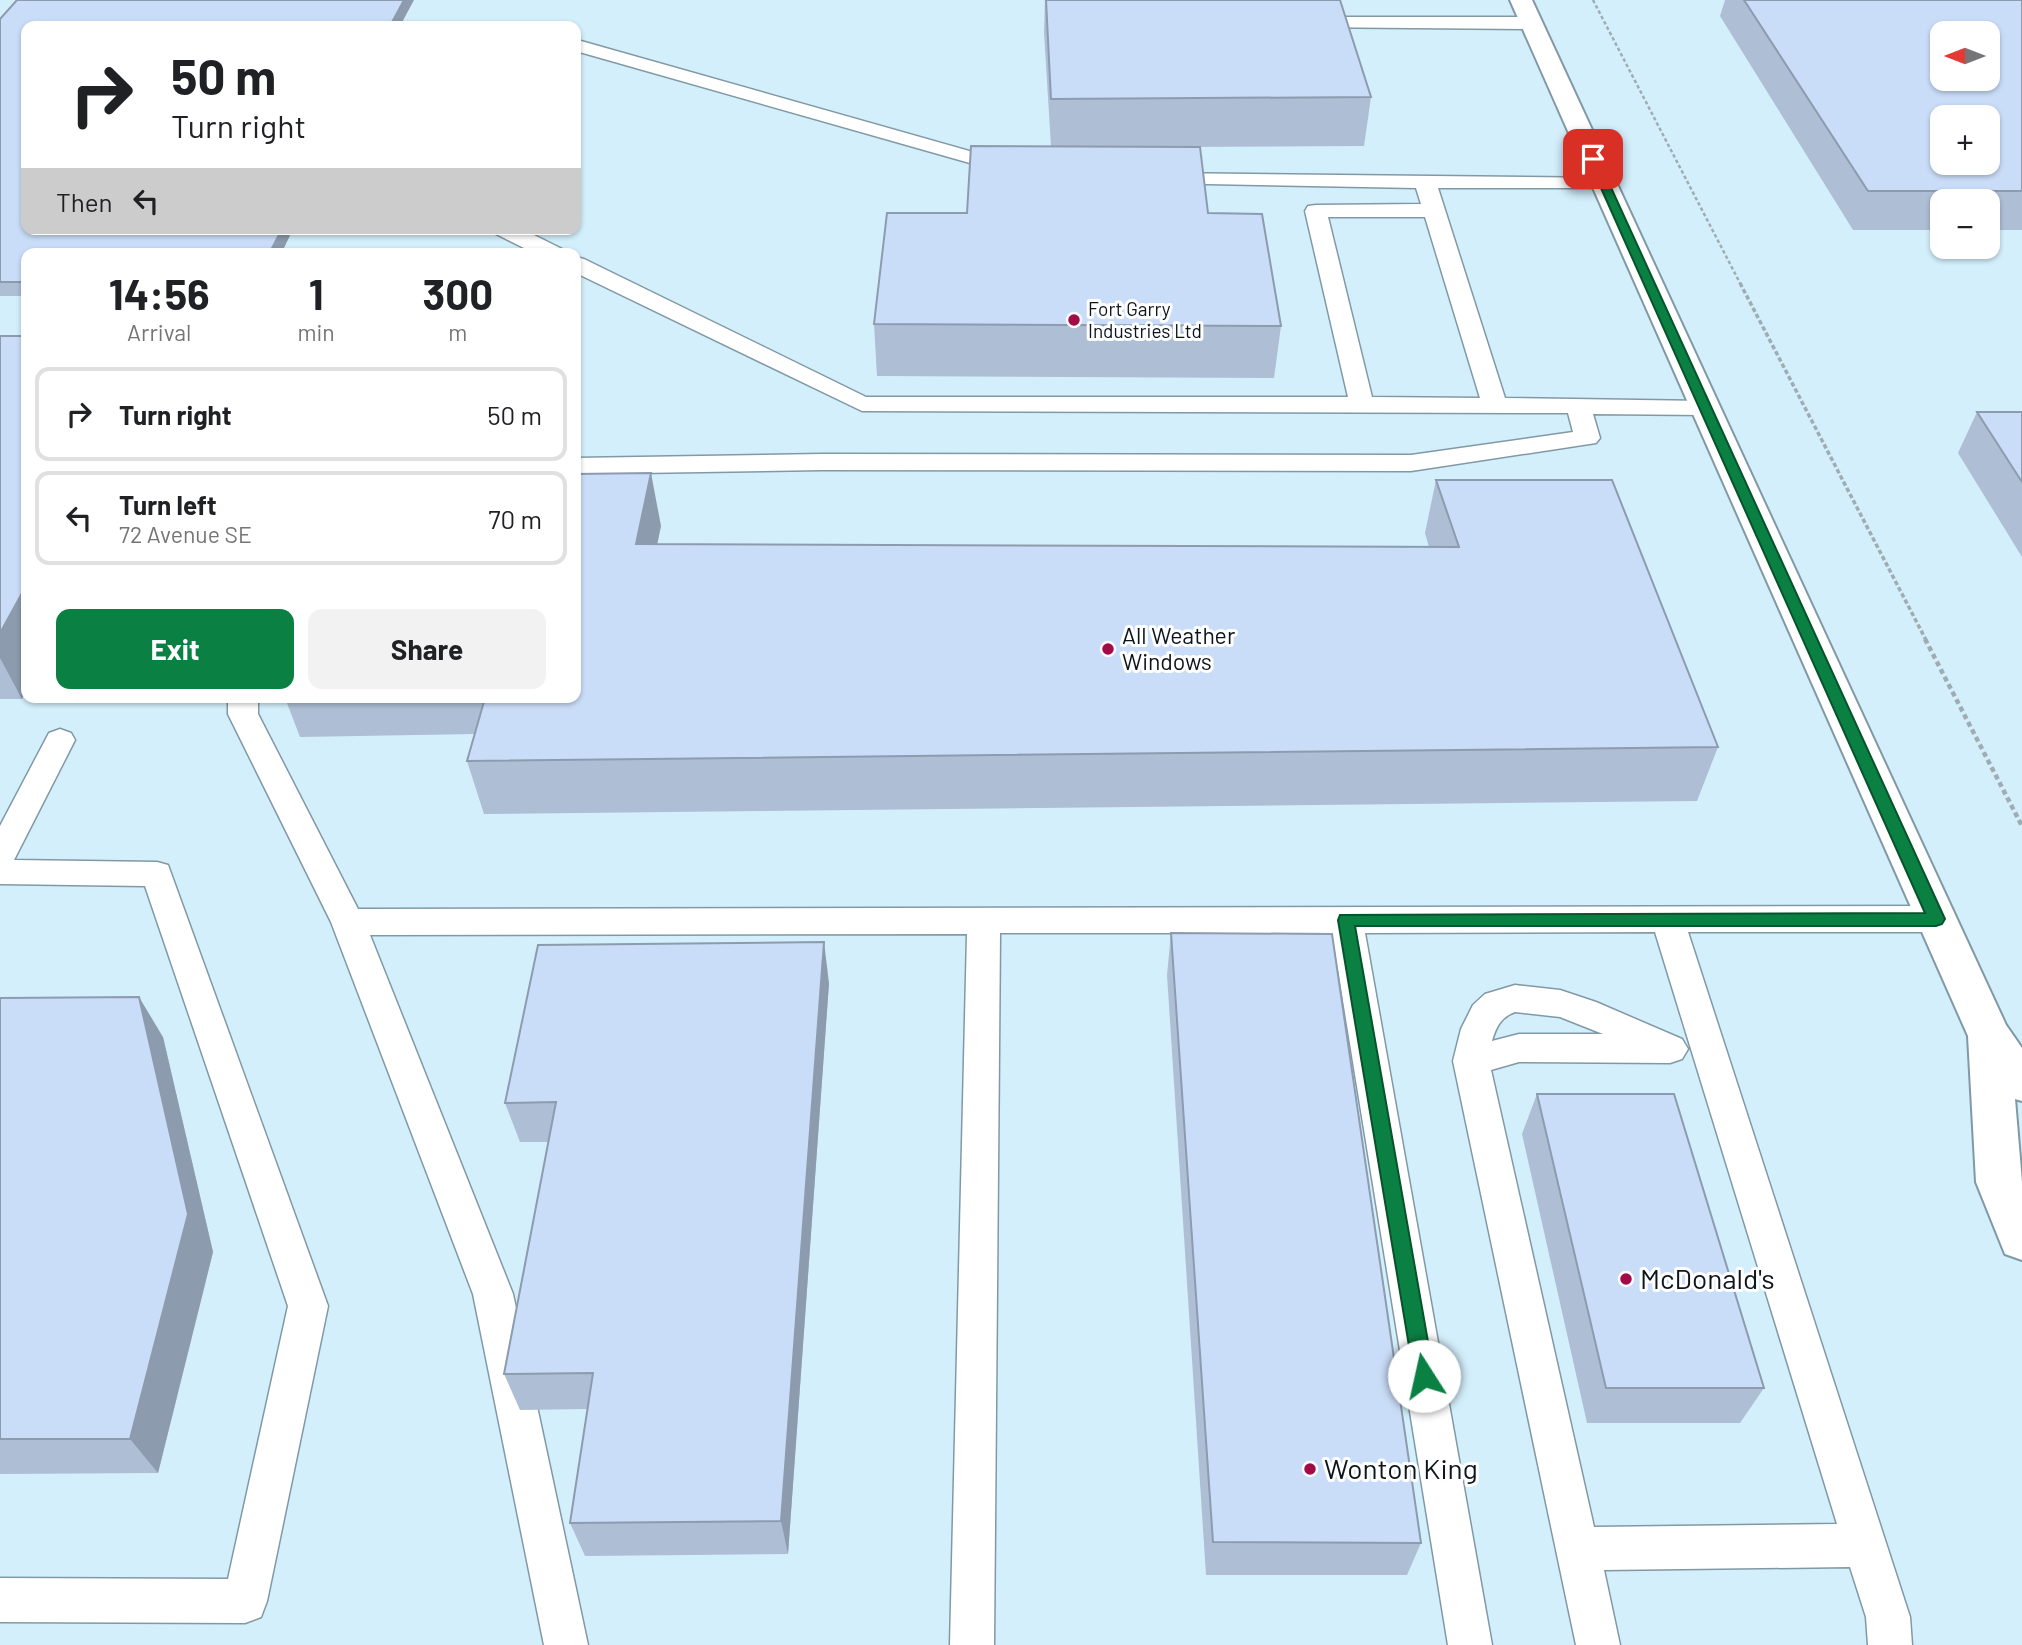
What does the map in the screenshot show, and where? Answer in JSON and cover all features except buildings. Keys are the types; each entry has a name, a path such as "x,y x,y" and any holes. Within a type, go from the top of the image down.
{"street":[{"path":"1526,12 1989,1035 2022,1083"},
{"path":"1989,1035 1999,1182 2022,1239"}],"lane":[{"path":"1282,23 1526,12"},
{"path":"581,47 1030,174"},
{"path":"1139,179 1603,182"},
{"path":"1425,182 1495,405"},
{"path":"1362,405 1316,211 1434,210"},
{"path":"516,235 542,248"},
{"path":"581,266 862,404 1705,408"},
{"path":"581,466 822,462 1412,463 1587,438 1579,407"},
{"path":"243,703 243,714 348,922 493,1293 566,1645"},
{"path":"0,857 60,740"},
{"path":"0,872 157,874 308,1306 245,1601 0,1600"},
{"path":"1667,919 1888,1617 1890,1645"},
{"path":"348,922 1936,919"},
{"path":"972,1645 984,920"},
{"path":"1346,920 1470,1645"},
{"path":"1598,1645 1471,1061 1474,1040 1483,1018 1497,1004 1524,998 1553,1002 1670,1049"},
{"path":"1471,1061 1519,1048 1708,1050"},
{"path":"1577,1549 1865,1545"}],"path":[{"path":"1593,0 2022,826"}],"shaded area":[{"path":"0,0 2022,0 2022,1645 0,1645"}],"place":[{"name":"Fort Garry Industries Ltd","path":"1074,320"},
{"name":"All Weather Windows","path":"1108,649"},
{"name":"McDonald's","path":"1626,1279"},
{"name":"Wonton King","path":"1310,1469"}],"route":[{"path":"1424,1376 1346,920 1936,919 1593,159"}]}
